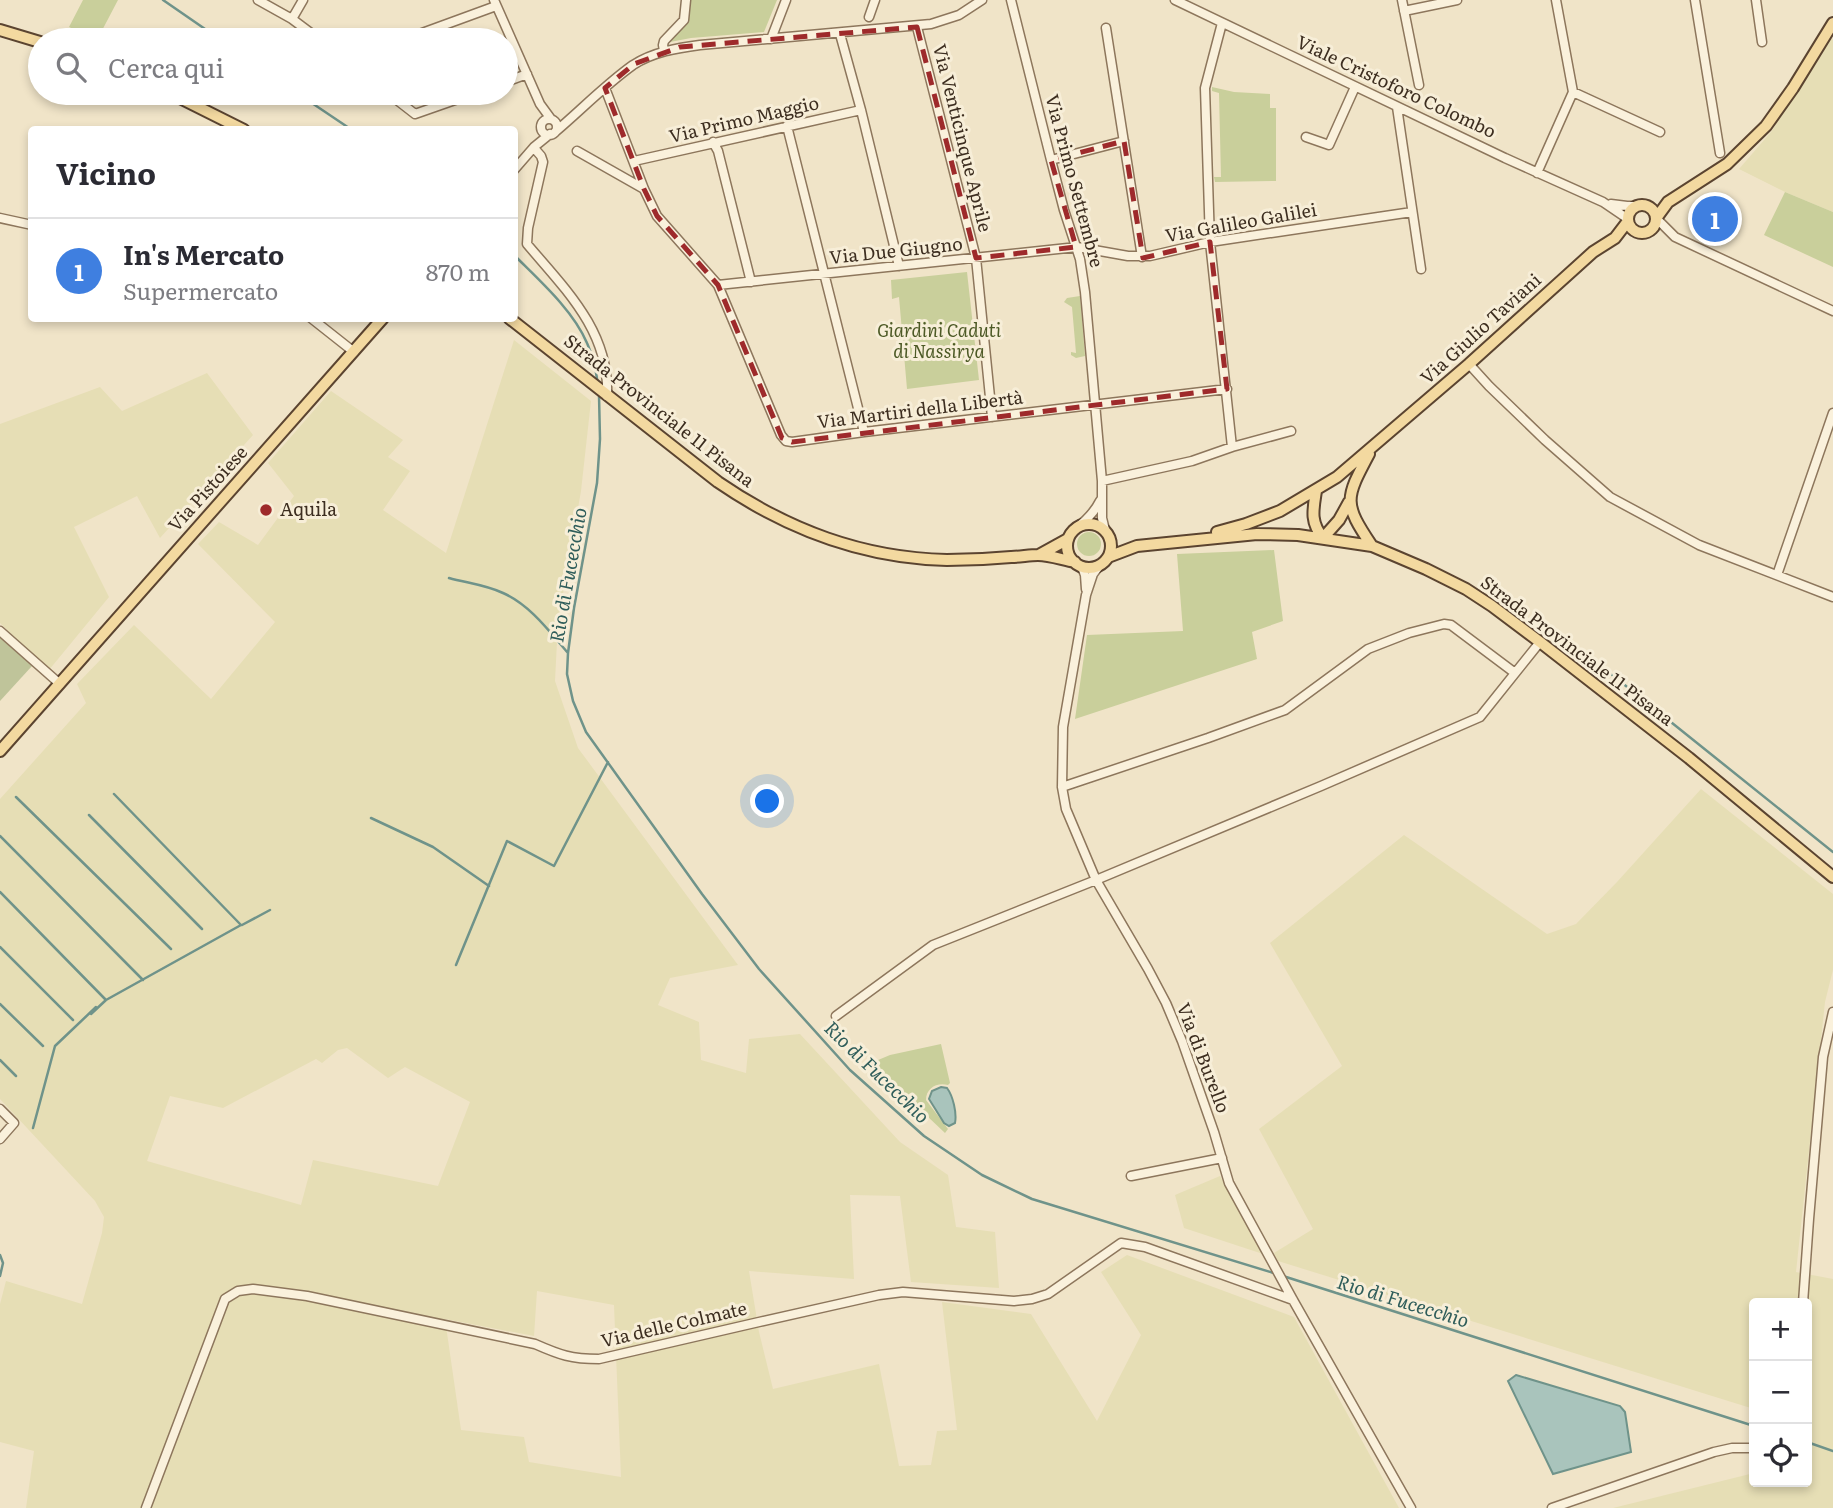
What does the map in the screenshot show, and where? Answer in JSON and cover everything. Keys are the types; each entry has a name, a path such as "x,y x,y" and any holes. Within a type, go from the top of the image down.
{"main road":[{"path":"1642,233 1652,229 1668,202 1727,163 1766,127 1832,25"},
{"path":"0,30 28,38"},
{"path":"194,105 236,126"},
{"path":"1628,220 1631,210 1668,202"},
{"path":"1642,206 1653,209 1657,218"},
{"name":"Viale Cristoforo Colombo","path":"1628,220 1634,230 1642,233"},
{"name":"Via Giulio Taviani","path":"1190,540 1280,511 1337,477 1469,364 1593,252 1615,237 1628,220"},
{"name":"Via Giulio Taviani","path":"1615,237 1642,233"},
{"name":"Via Pistoiese","path":"0,751 380,322"},
{"name":"Strada Provinciale 11 Pisana","path":"514,322 744,500 772,516 820,537 858,548 921,558 973,559 1039,555 1090,568 1099,566 1108,557 1137,546 1257,534 1298,534 1372,546 1426,569 1466,589 1492,606 1689,758 1833,877"},
{"name":"Via Giulio Taviani","path":"1323,538 1339,520 1349,502 1354,483 1372,449"},
{"path":"1316,491 1313,517 1316,529 1323,538"},
{"path":"1349,502 1357,524 1372,546"},
{"name":"Strada Provinciale 11 Pisana","path":"1039,555 1068,539 1076,528 1089,523 1098,525 1116,540 1137,546"},
{"path":"1107,532 1112,546 1108,557"},
{"path":"1068,539 1068,552 1078,565"}],"street":[{"path":"258,0 304,28"},
{"path":"292,19 303,0"},
{"path":"664,51 664,41 684,20 686,0"},
{"path":"772,38 786,0"},
{"path":"869,17 876,0"},
{"path":"518,166 534,148 634,64 664,51 772,38 917,27 951,19 982,0"},
{"name":"Via Primo Settembre","path":"1006,0 1012,4 1064,210 1077,247 1085,292 1095,405"},
{"name":"Viale Cristoforo Colombo","path":"1175,0 1537,173 1603,202 1619,206 1642,206"},
{"path":"1402,0 1419,85"},
{"path":"1404,11 1457,0"},
{"path":"1537,173 1573,92 1556,0"},
{"path":"1695,0 1720,153"},
{"path":"1756,0 1762,42"},
{"path":"433,28 495,3 506,28"},
{"path":"1222,23 1205,88 1210,242 1232,447"},
{"name":"Via Venticinque Aprile","path":"917,27 976,258 992,417"},
{"path":"1106,28 1142,257"},
{"path":"840,34 900,266"},
{"path":"518,54 540,104 556,125 553,133"},
{"path":"518,77 527,74"},
{"path":"1306,137 1329,145 1355,87"},
{"path":"605,88 657,216 718,285"},
{"path":"1573,92 1660,132"},
{"path":"540,104 543,133 553,133"},
{"path":"403,105 415,114 441,105"},
{"path":"1397,107 1420,269"},
{"name":"Via Primo Maggio","path":"634,161 861,110"},
{"path":"534,148 545,120 573,114"},
{"path":"788,126 864,432"},
{"path":"1051,160 1124,141"},
{"path":"713,142 718,151 751,282"},
{"path":"534,148 543,162 527,244 592,326 607,369 610,398"},
{"path":"577,151 644,189"},
{"name":"Viale Cristoforo Colombo","path":"1603,202 1628,220"},
{"name":"Via Galileo Galilei","path":"1077,247 1142,257 1210,242 1412,212"},
{"path":"0,218 28,224"},
{"path":"1657,218 1675,237 1833,311"},
{"name":"Via Due Giugno","path":"718,285 1077,247"},
{"name":"Via Martiri della Libertà","path":"718,285 784,440 792,442 1227,389"},
{"path":"316,322 354,352"},
{"path":"1469,364 1545,440 1610,497 1699,545 1833,597"},
{"path":"1095,405 1101,498 1107,532"},
{"path":"1777,575 1833,413"},
{"path":"1102,481 1192,461 1291,431"},
{"path":"1076,528 1095,510 1101,498"},
{"name":"Via di Burello","path":"1078,565 1085,575 1086,595"},
{"name":"Via di Burello","path":"1099,566 1093,574 1086,595 1063,727 1062,787 1066,809 1096,880 1166,1003 1186,1049 1229,1183 1410,1508"},
{"path":"1062,787 1285,710 1368,649 1409,633 1444,624 1451,625 1515,673"},
{"path":"0,631 60,684"},
{"path":"836,1016 933,945 1096,880 1480,717 1540,642"},
{"path":"1803,1298 1823,1056 1833,1012"},
{"path":"0,1109 14,1123 0,1139"},
{"path":"1131,1176 1222,1158"},
{"name":"Via delle Colmate","path":"146,1508 225,1298 238,1291 253,1289 307,1296 535,1344 562,1356 587,1359 599,1359 902,1292 1014,1301 1032,1299 1048,1294 1121,1243 1145,1247 1293,1300"},
{"path":"1552,1508 1714,1452 1749,1448"}],"highlighted area":[{"path":"917,27 976,258 1076,247 1051,160 1124,141 1143,258 1210,242 1227,389 792,442 782,438 718,285 657,216 644,189 605,88 634,64 680,47"}],"shaded area":[{"path":"1831,38 1833,212 1739,169 1771,132"},
{"path":"514,340 591,401 581,491 558,622 555,681 578,748 738,965 670,978 658,1005 699,1022 701,1060 746,1073 749,1039 800,1034 900,1142 948,1175 956,1227 995,1232 999,1288 911,1282 900,1196 850,1195 854,1279 749,1271 759,1332 773,1389 879,1364 899,1466 931,1465 937,1431 957,1430 942,1302 1031,1314 1097,1421 1141,1335 1101,1272 1127,1255 1294,1317 1399,1508 26,1508 34,1451 0,1442 0,1304 6,1281 82,1304 104,1217 95,1201 0,1099 0,799 86,703 77,684 134,625 211,699 275,622 198,544 219,522 258,545 294,496 268,463 331,391 403,440 388,457 410,471 383,510 446,553","holes":["347,1048 388,1078 405,1067 470,1102 438,1186 313,1160 301,1205 147,1161 170,1096 223,1108 316,1059 322,1063 338,1050","537,1291 614,1305 621,1477 529,1462 524,1437 461,1430 445,1319 534,1336"]},
{"path":"207,373 253,435 160,538 137,496 74,527 109,597 49,670 0,623 0,424 100,387 122,411"},
{"path":"1701,789 1833,894 1833,970 1825,1002 1796,1272 1833,1279 1833,1508 1613,1508 1749,1474 1749,1487 1812,1487 1812,1298 1749,1298 1749,1407 1278,1261 1274,1253 1313,1229 1259,1129 1342,1066 1270,943 1404,835 1547,934 1576,924"},
{"path":"1220,1176 1263,1254 1184,1228 1175,1195"}],"green space":[{"path":"83,0 118,0 103,28 69,27"},
{"path":"690,0 777,0 764,32 670,42 686,21"},
{"path":"1212,87 1234,92 1270,94 1270,108 1276,108 1276,181 1215,182 1214,177 1221,177 1219,93 1212,91"},
{"path":"1785,192 1833,212 1833,267 1764,235"},
{"name":"Giardini Caduti di Nassirya","path":"967,272 979,380 907,389 899,297 892,299 891,280"},
{"path":"1080,296 1085,356 1076,358 1071,355 1071,352 1076,353 1072,307 1064,302 1067,298"},
{"path":"1089,532 1098,535 1101,544 1098,553 1089,556 1080,553 1077,544 1080,535"},
{"path":"1274,550 1283,621 1252,632 1257,659 1075,719 1087,635 1183,631 1177,554"},
{"path":"0,638 32,666 0,701"},
{"path":"941,1044 950,1083 933,1087 926,1100 948,1129 945,1133 871,1063 890,1055"}],"water":[{"path":"941,1087 947,1088 954,1105 955,1123 949,1126 944,1123 929,1099 932,1091"},
{"path":"1516,1375 1620,1406 1625,1412 1631,1452 1553,1474 1508,1381"}],"waterway":[{"name":"Rio di Fucecchio","path":"163,0 204,28"},
{"name":"Rio di Fucecchio","path":"315,105 346,126"},
{"name":"Rio di Fucecchio","path":"518,259 555,296 581,331 594,363 598,385"},
{"name":"Rio di Fucecchio","path":"599,395 597,483 568,653 567,674 573,701 586,732 759,969 850,1070 924,1136 982,1175 1032,1199 1277,1274"},
{"path":"449,578 490,588 513,598 538,619 568,653"},
{"path":"1611,674 1833,852"},
{"path":"456,965 507,841 554,866 608,762"},
{"path":"91,1014 106,1000 241,925 114,794"},
{"path":"16,797 171,949"},
{"path":"89,815 202,929"},
{"path":"371,818 433,847 489,886"},
{"path":"0,836 143,980"},
{"path":"0,892 106,1000"},
{"path":"242,925 270,910"},
{"path":"0,947 73,1020"},
{"path":"0,1004 43,1046"},
{"path":"33,1128 55,1046 96,1007"},
{"path":"0,1060 16,1076"},
{"path":"0,1255 3,1263 0,1276"},
{"name":"Rio di Fucecchio","path":"1283,1276 1749,1424"},
{"name":"Rio di Fucecchio","path":"1812,1444 1833,1451"}],"place":[{"name":"In's Mercato","path":"1715,219"},
{"name":"Aquila","path":"266,510"}]}
